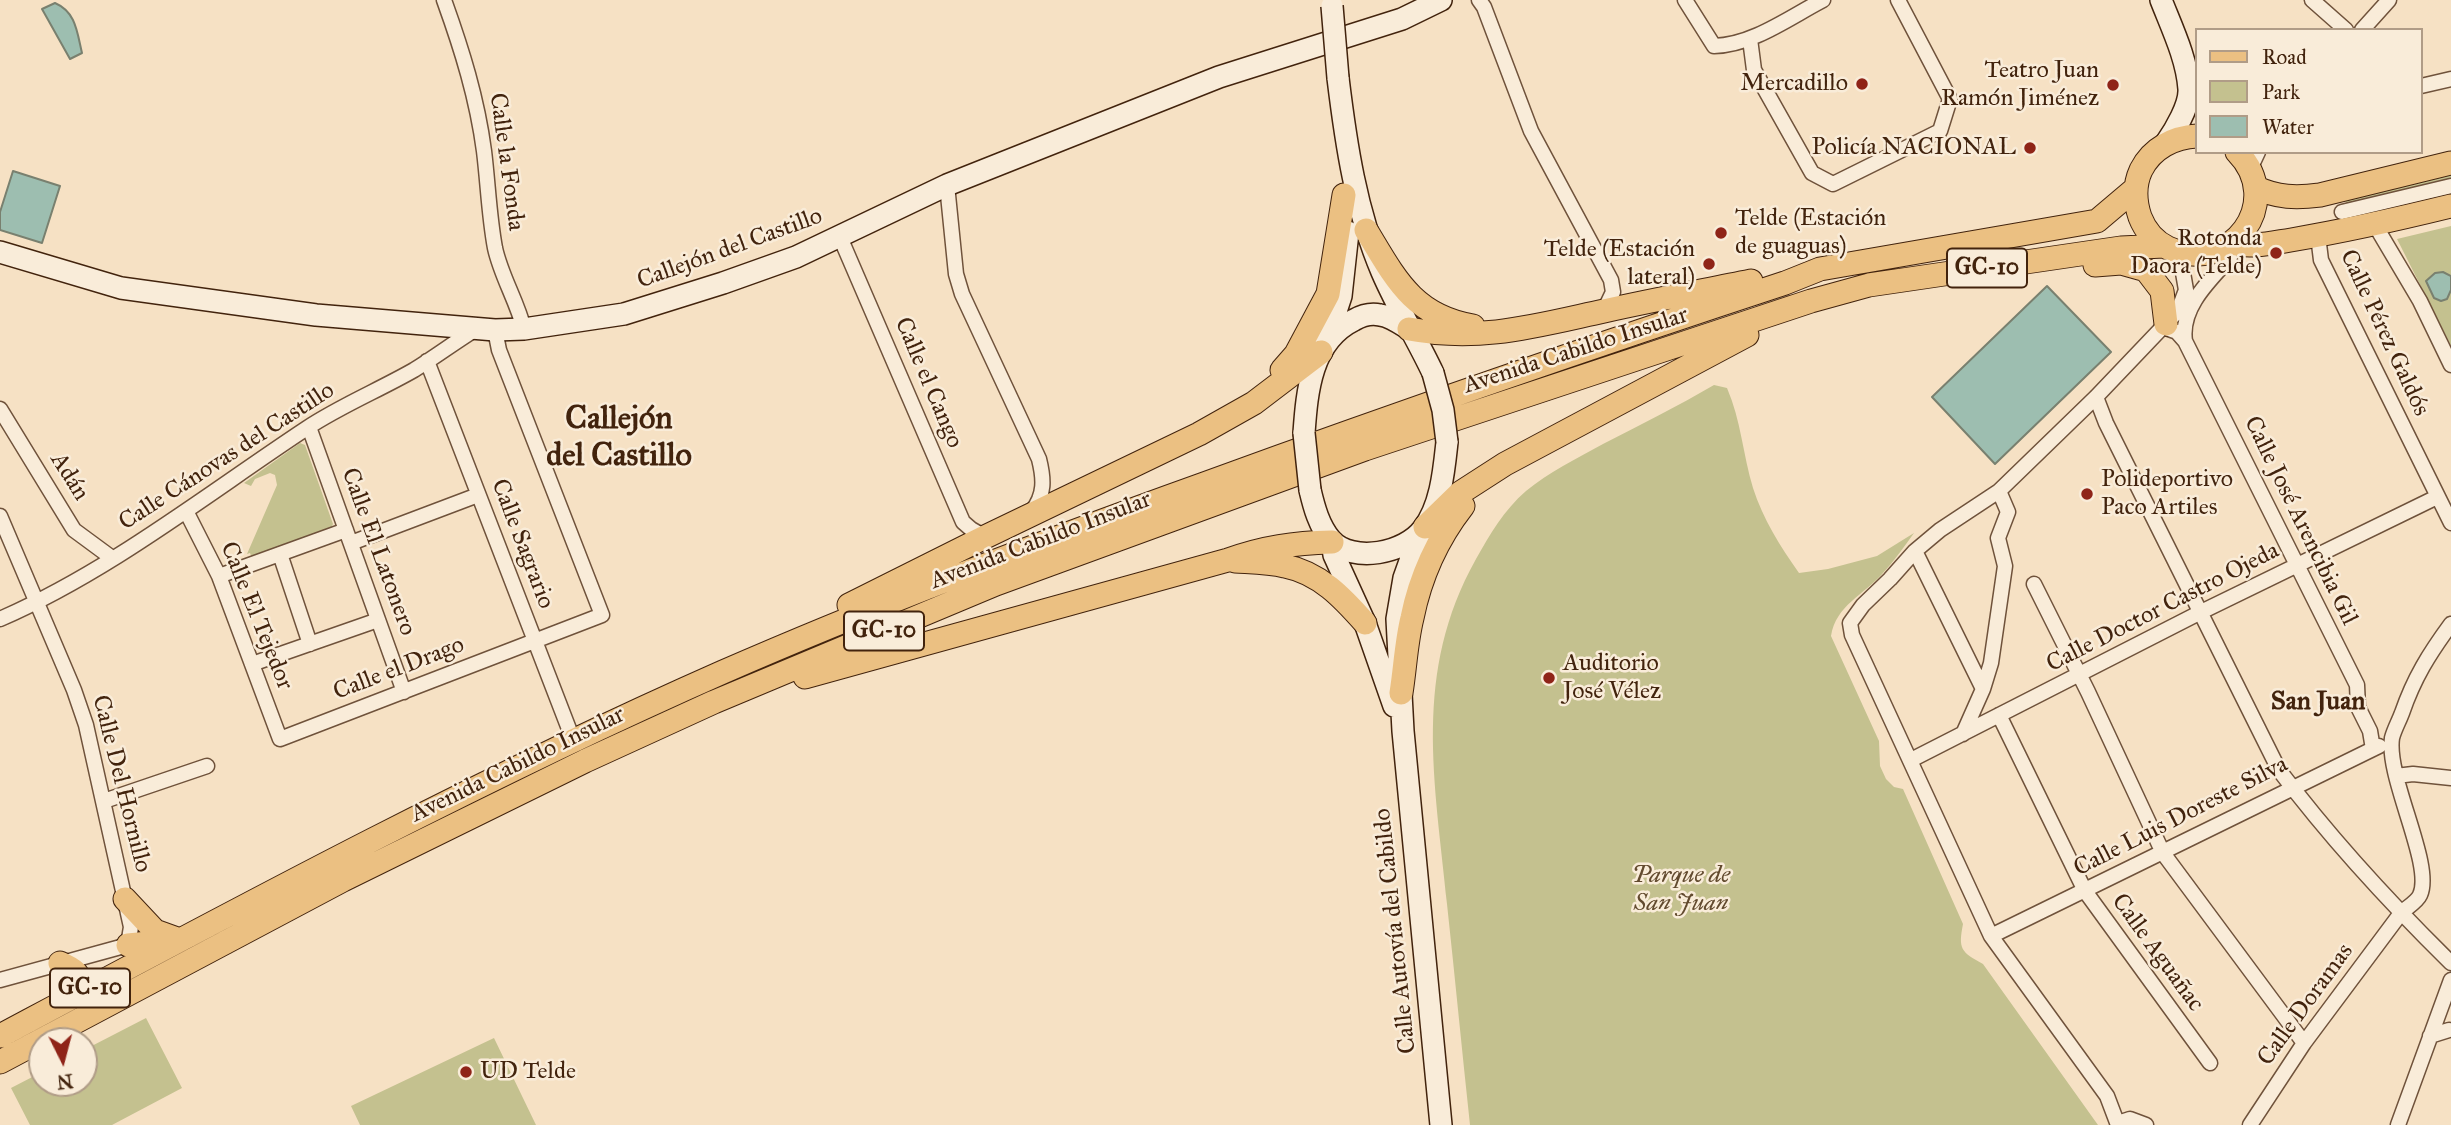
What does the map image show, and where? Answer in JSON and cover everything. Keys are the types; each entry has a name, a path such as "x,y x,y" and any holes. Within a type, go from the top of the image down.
{"main road":[{"name":"Callejón del Castillo","path":"0,252 121,288 316,315 486,329 524,329 624,314 784,261 947,185 1219,77 1402,19 1441,0"},
{"path":"2162,0 2188,41 2196,60"},
{"path":"2162,0 2190,91 2178,124 2166,143"},
{"path":"1332,3 1345,135 1366,230 1382,272 1433,373 1443,410 1447,442 1438,493 1422,530"},
{"path":"1332,542 1315,510 1310,491 1304,433 1308,387 1341,296 1348,234 1345,135"},
{"path":"2166,143 2196,136"},
{"name":"GC-10","path":"2136,188 2141,170 2151,155 2166,143"},
{"path":"2250,165 2268,193 2300,198 2451,163"},
{"path":"2230,244 2243,232 2256,203 2250,165"},
{"path":"2136,188 2136,205 2141,221 2151,235 2166,247"},
{"name":"Avenida Cabildo Insular","path":"0,1036 332,859 574,742 723,673 1003,556 1357,428 1785,284 1820,269 2097,221 2136,188"},
{"path":"1254,403 1296,354 1328,295 1345,195"},
{"name":"GC-10","path":"2166,247 2180,253 2198,255 2215,252 2230,244 2246,246 2318,236 2451,206"},
{"path":"1366,230 1399,285 1413,299 1435,315 1454,323 1504,331"},
{"name":"Avenida Cabildo Insular","path":"0,1062 343,880 585,761 714,702 996,584 1365,449 1811,301 1869,285 2121,248 2166,247"},
{"path":"2029,262 2089,265 2121,263 2146,270 2162,291 2164,325"},
{"path":"723,673 818,620 1199,434 1254,403 1323,348 1342,325 1362,315 1380,315 1409,329 1455,335 1504,331 1820,269"},
{"path":"714,702 1261,549 1303,542 1332,542 1353,552 1373,553 1392,549 1407,542 1460,493 1486,476 1811,301"},
{"path":"1401,693 1411,618 1426,571 1446,528 1486,476"},
{"name":"Calle Autovía del Cabildo","path":"1422,530 1404,578 1397,619 1403,731 1441,1125"},
{"name":"Calle Autovía del Cabildo","path":"1332,542 1343,577 1365,623 1403,731"},
{"path":"1228,560 1286,566 1315,577 1339,594 1365,623"},
{"path":"125,899 155,930 180,940"},
{"path":"128,944 180,940"},
{"path":"60,963 75,970 80,978 82,988 75,996"}],"street":[{"name":"Calle la Fonda","path":"444,0 472,85 484,150 495,250 505,280 519,307 524,329"},
{"path":"1479,0 1531,131 1611,280 1613,292 1604,311"},
{"path":"1685,0 1714,46 1726,46 1750,38 1823,0"},
{"path":"1750,38 1755,70 1812,173 1833,184 1940,131 1950,99 1898,0"},
{"path":"2312,0 2344,28"},
{"path":"2364,28 2389,0"},
{"path":"2423,86 2451,79"},
{"path":"947,185 957,274 962,294 1042,469 1044,478 1040,502 1027,518"},
{"path":"2342,212 2451,186"},
{"path":"2375,225 2420,301 2451,366"},
{"name":"Calle Pérez Galdós","path":"2318,236 2321,260 2451,523"},
{"name":"Calle el Cango","path":"840,237 963,522 985,537"},
{"path":"2185,341 2183,327 2186,316 2206,285 2230,258 2230,244"},
{"path":"2146,1125 2130,1119 2118,1124 2106,1096 1991,936 1852,635 1850,623 1863,605 1915,551 1940,530 1999,491 2096,397 2178,311 2186,290 2182,267 2166,247"},
{"path":"2164,325 2185,341"},
{"name":"Calle Cánovas del Castillo","path":"0,619 37,603 111,558 186,511 309,427 486,329"},
{"name":"Calle el Drago","path":"280,739 602,615 499,350 486,329"},
{"name":"Calle José Arencibia Gil","path":"2185,341 2357,685 2358,707 2370,732 2373,749"},
{"name":"Calle Sagrario","path":"427,361 574,742"},
{"path":"2096,397 2106,423 2279,770 2401,913 2451,963"},
{"name":"Adán","path":"0,409 74,530 111,558"},
{"name":"Calle El Latonero","path":"309,427 404,692"},
{"path":"1963,733 1983,689 1991,663 2005,566 1998,538 2008,512 1999,491"},
{"path":"219,576 280,554 348,537 478,495"},
{"name":"Calle Doctor Castro Ojeda","path":"1911,760 2201,612 2437,497"},
{"name":"Calle El Tejedor","path":"186,511 219,576 280,739"},
{"name":"Calle Del Hornillo","path":"0,516 74,690 86,725 131,927 128,944"},
{"path":"1915,551 1983,689"},
{"path":"280,554 310,643"},
{"path":"2034,584 2163,853 2304,1043"},
{"path":"252,664 378,620"},
{"path":"2392,739 2423,663 2451,624"},
{"name":"Calle Aguañac","path":"1999,715 2085,891 2210,1063"},
{"name":"Calle Luis Doreste Silva","path":"1991,936 2392,739"},
{"name":"Calle Doramas","path":"2250,1125 2304,1043 2401,913 2420,896 2423,881 2418,851 2396,776 2392,739"},
{"path":"104,801 206,766"},
{"path":"2396,776 2413,774 2451,778"},
{"path":"0,980 128,944"},
{"path":"2398,1125 2451,980"},
{"path":"2430,1035 2449,1030"}],"green space":[{"path":"2451,174 2451,199 2355,223 2345,200"},
{"path":"2451,226 2451,346 2397,239"},
{"name":"Parque de San Juan","path":"1714,385 1727,388 1736,412 1757,499 1773,532 1799,573 1828,569 1877,556 1914,533 1876,581 1845,608 1834,625 1831,636 1879,741 1880,766 1886,779 1894,787 1903,789 1963,924 1963,949 1983,964 2098,1125 1470,1125 1434,771 1436,686 1443,644 1456,602 1492,532 1504,514 1526,491 1573,460"},
{"path":"300,443 305,445 333,524 330,530 252,558 250,553 247,554 277,485 275,475 270,473 255,479 251,486 244,483"},
{"path":"146,1018 182,1088 112,1125 30,1125 11,1088 28,1079 28,1097 98,1097 98,1043"},
{"name":"UD Telde","path":"494,1038 536,1125 360,1125 351,1106"}],"water":[{"path":"55,3 67,12 77,30 82,53 70,59 42,9"},
{"path":"13,171 60,186 42,243 0,230 0,212"},
{"path":"2443,272 2451,276 2451,290 2447,299 2441,301 2434,298 2426,281 2435,273"},
{"path":"2047,286 2111,352 1995,464 1932,397"}],"place":[{"name":"Mercadillo","path":"1862,84"},
{"name":"Teatro Juan Ramón Jiménez","path":"2113,85"},
{"name":"Policía NACIONAL","path":"2030,148"},
{"name":"Telde (Estación de guaguas)","path":"1721,233"},
{"name":"Rotonda Daora (Telde)","path":"2276,253"},
{"name":"Telde (Estación lateral)","path":"1709,264"},
{"name":"Polideportivo Paco Artiles","path":"2087,494"},
{"name":"Auditorio José Vélez","path":"1549,678"},
{"name":"UD Telde","path":"466,1072"}],"district":[{"name":"Callejón del Castillo","path":"619,438"},
{"name":"San Juan","path":"2318,703"}]}
